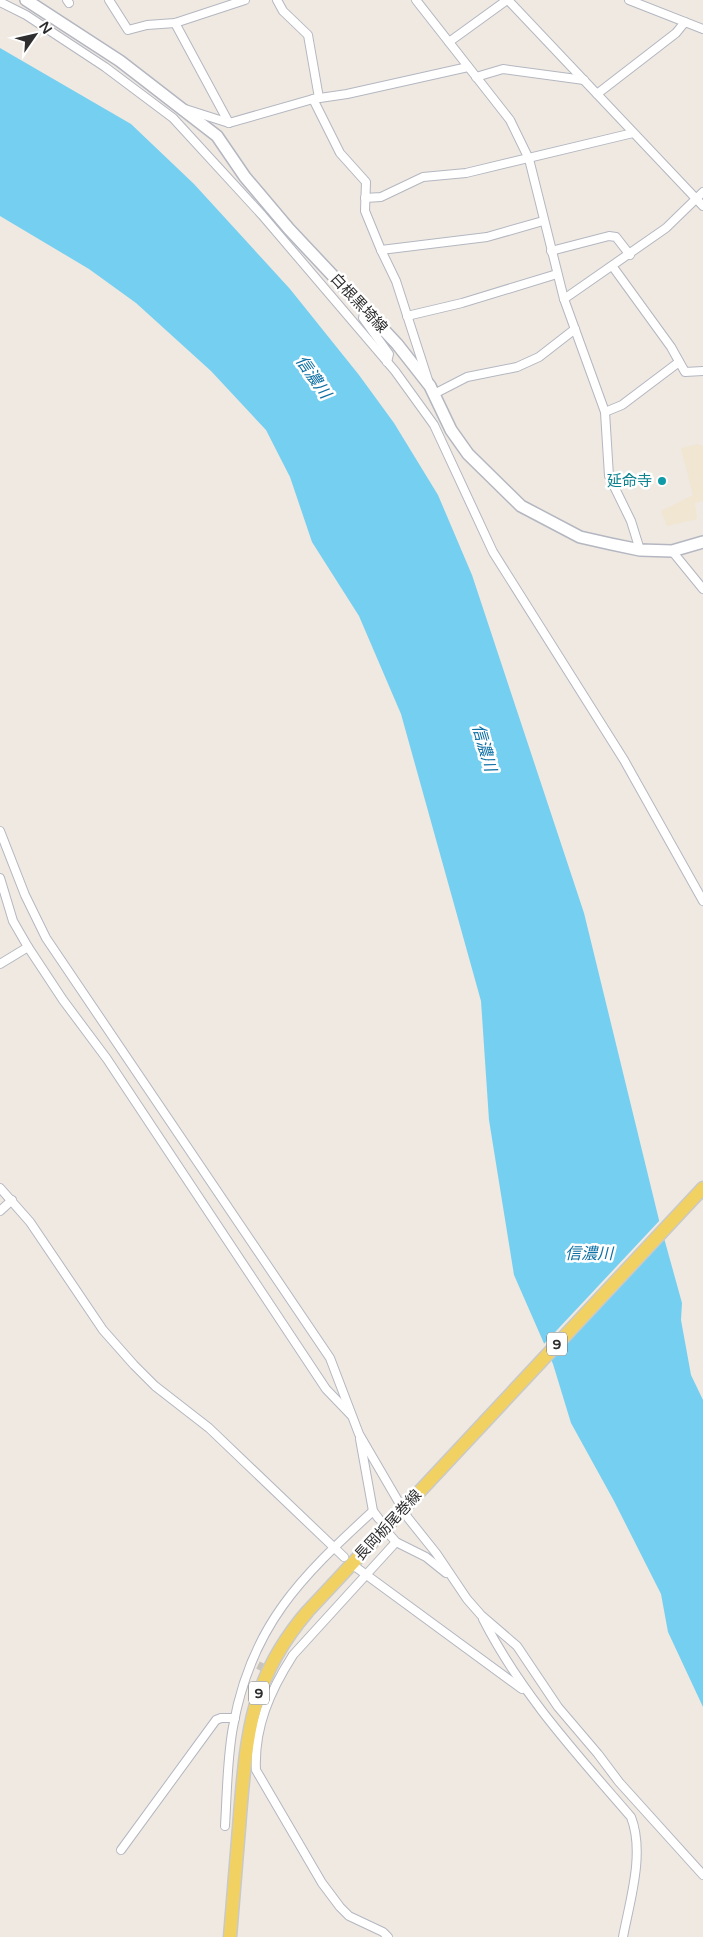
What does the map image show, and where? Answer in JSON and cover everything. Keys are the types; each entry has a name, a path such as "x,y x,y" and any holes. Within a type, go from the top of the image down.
{"main road":[{"name":"白根黒埼線","path":"26,0 120,62 217,136 245,177 289,229 365,309 432,390 451,430 468,454 526,509 590,540 640,550 672,550 703,542"},
{"name":"長岡栃尾巻線","path":"230,1937 250,1770 247,1736 254,1706 274,1656 303,1616 703,1188"}],"street":[{"path":"109,0 128,30 147,25 175,23 245,0"},
{"path":"277,0 283,11 308,35 316,99 340,154 366,182 365,211 396,281 432,390 467,377 517,367 540,357 575,329"},
{"path":"416,0 510,120 529,158 543,221 564,299 605,412 609,476 631,521 640,550"},
{"path":"449,42 508,0 703,206"},
{"path":"629,0 703,29"},
{"path":"0,2 26,15 105,66 173,118 262,215 387,362 434,425 494,552 624,760 703,901"},
{"path":"597,94 676,33 685,22"},
{"path":"175,23 228,123"},
{"path":"180,108 187,108 228,123 316,99 468,67"},
{"path":"476,77 503,69 584,80"},
{"path":"366,198 381,197 423,177 466,174 633,133"},
{"path":"564,299 613,267 666,228 703,192"},
{"path":"381,250 487,236 543,221"},
{"path":"551,251 609,236 616,237 630,255"},
{"path":"613,267 671,347 685,372 703,371"},
{"path":"407,316 462,303 557,274"},
{"path":"365,309 363,318 389,354 387,362"},
{"path":"605,412 622,405 679,362"},
{"path":"672,550 703,589"},
{"path":"0,831 25,896 46,938 330,1358 359,1434 373,1512 378,1519"},
{"path":"0,878 13,921 28,947 63,1000 107,1059 326,1389 354,1418"},
{"path":"0,964 28,947"},
{"path":"0,1188 30,1222 102,1330 134,1365 155,1386 216,1433 335,1546 344,1557"},
{"path":"0,1211 12,1200"},
{"path":"359,1434 455,1580 481,1615 498,1649 525,1691 631,1817 635,1827 636,1859 623,1937"},
{"path":"225,1826 235,1718 270,1622 288,1597 335,1546 373,1512"},
{"path":"389,1534 396,1542 426,1557 455,1580"},
{"path":"388,1937 350,1916 340,1907 322,1883 250,1770 263,1712 277,1674 309,1635 396,1542"},
{"path":"357,1568 509,1682 525,1691"},
{"path":"481,1615 517,1646 558,1707 598,1754 618,1782 703,1875"},
{"path":"121,1850 216,1720 235,1718"},
{"path":"230,1768 250,1770"}],"shaded area":[{"path":"698,444 703,446 703,501 695,503 697,519 667,526 661,511 693,495 681,448"}],"water":[{"name":"信濃川","path":"0,48 131,124 194,184 290,289 359,375 394,423 438,495 472,575 584,913 659,1220 682,1303 681,1320 691,1375 703,1400 703,1707 668,1632 661,1594 614,1501 571,1423 553,1364 514,1275 489,1120 481,1001 401,714 359,616 312,542 290,477 266,430 211,371 136,303 89,269 0,216"}],"pier":[{"path":"661,1219 666,1235 548,1361 542,1346"}],"tunnel":[{"path":"258,1665 272,1672"}],"place":[{"name":"延命寺","path":"662,481"}]}
